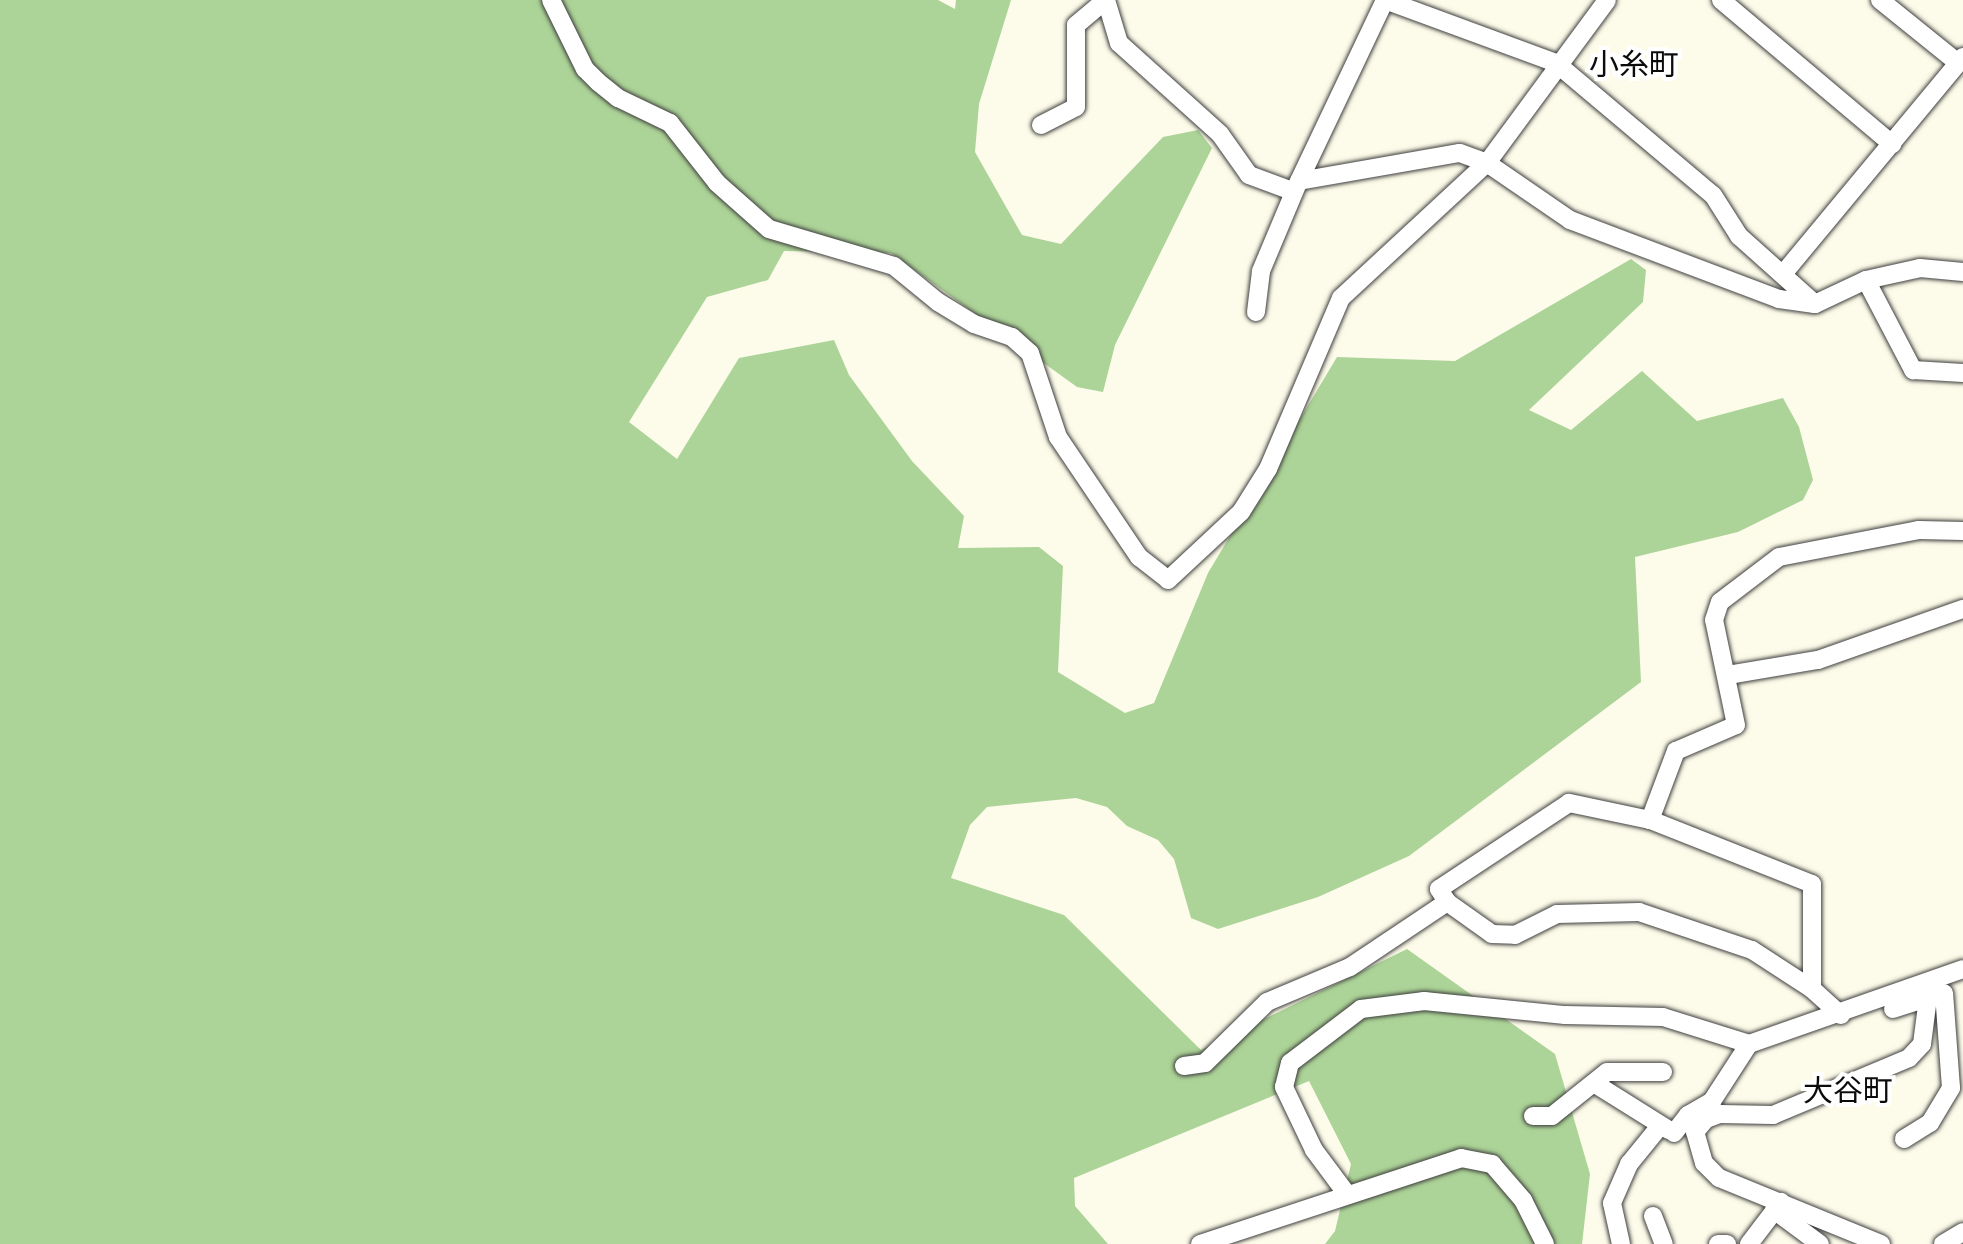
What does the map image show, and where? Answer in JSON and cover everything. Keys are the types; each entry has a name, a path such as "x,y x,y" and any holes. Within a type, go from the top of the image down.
{"street":[{"path":"551,0 585,69 618,98 670,123 717,183 769,229 894,266 938,302 974,324 1012,337 1030,353 1058,437 1139,557 1168,580 1241,512 1268,469 1341,298 1487,163 1556,63 1607,0"},
{"path":"1041,125 1076,107 1076,25 1106,0 1119,43 1220,134 1249,175 1296,186 1460,153 1487,163 1570,220 1779,299 1815,304 1866,280 1920,268 1963,272"},
{"path":"1256,312 1261,271 1296,186 1385,0 1556,63 1713,195 1739,236 1815,304"},
{"path":"1721,0 1892,144"},
{"path":"1783,274 1960,60 1880,0"},
{"path":"1866,280 1913,370 1963,373"},
{"path":"1650,820 1676,751 1736,725 1728,675 1714,620 1720,602 1779,557 1919,530 1963,531"},
{"path":"1728,675 1818,660 1963,609"},
{"path":"1812,989 1812,884 1650,820 1569,803 1439,889 1447,902 1492,934 1515,935 1557,914 1639,912 1752,950 1812,989 1841,1015"},
{"path":"1184,1066 1205,1063 1267,1002 1350,967 1447,902"},
{"path":"1893,1009 1936,995 1963,969"},
{"path":"1346,1193 1314,1150 1284,1087 1290,1063 1361,1009 1424,1001 1565,1015 1663,1017 1749,1044 1841,1015 1963,969"},
{"path":"1904,1139 1930,1123 1951,1088 1936,995"},
{"path":"1881,1244 1778,1206 1719,1178 1704,1163 1695,1132 1706,1119 1720,1114 1773,1115 1909,1058 1922,1044 1936,995"},
{"path":"1621,1244 1612,1203 1629,1164 1667,1129 1712,1101 1749,1044"},
{"path":"1533,1116 1552,1116 1615,1070 1663,1072"},
{"path":"1597,1085 1667,1129 1696,1140"},
{"path":"1200,1244 1346,1193 1461,1158 1492,1164 1523,1200 1545,1244"},
{"path":"1749,1244 1778,1206"},
{"path":"1778,1206 1820,1244"},
{"path":"1653,1216 1664,1244"},
{"path":"1943,1244 1963,1232"},
{"path":"1718,1244 1727,1244"}],"green space":[{"path":"0,0 938,0 955,9 956,0 1011,0 979,104 975,152 1022,235 1061,244 1163,137 1198,130 1212,148 1115,345 1103,392 1077,387 891,253 784,251 768,280 707,297 629,422 677,459 739,358 834,340 849,375 912,461 964,516 958,548 1039,547 1063,566 1058,672 1125,713 1154,703 1208,573 1337,357 1455,361 1631,259 1646,270 1643,302 1529,410 1571,430 1642,371 1697,421 1783,398 1799,427 1813,480 1803,500 1738,532 1635,557 1641,682 1409,856 1318,897 1218,929 1191,918 1174,859 1158,840 1127,826 1107,807 1076,798 987,807 970,825 951,878 1064,915 1201,1050 1407,949 1555,1054 1590,1174 1582,1244 1325,1244 1335,1231 1351,1164 1309,1081 1074,1178 1075,1206 1108,1244 0,1244"}],"district":[{"name":"小糸町","path":"1634,65"},
{"name":"大谷町","path":"1848,1091"}]}
